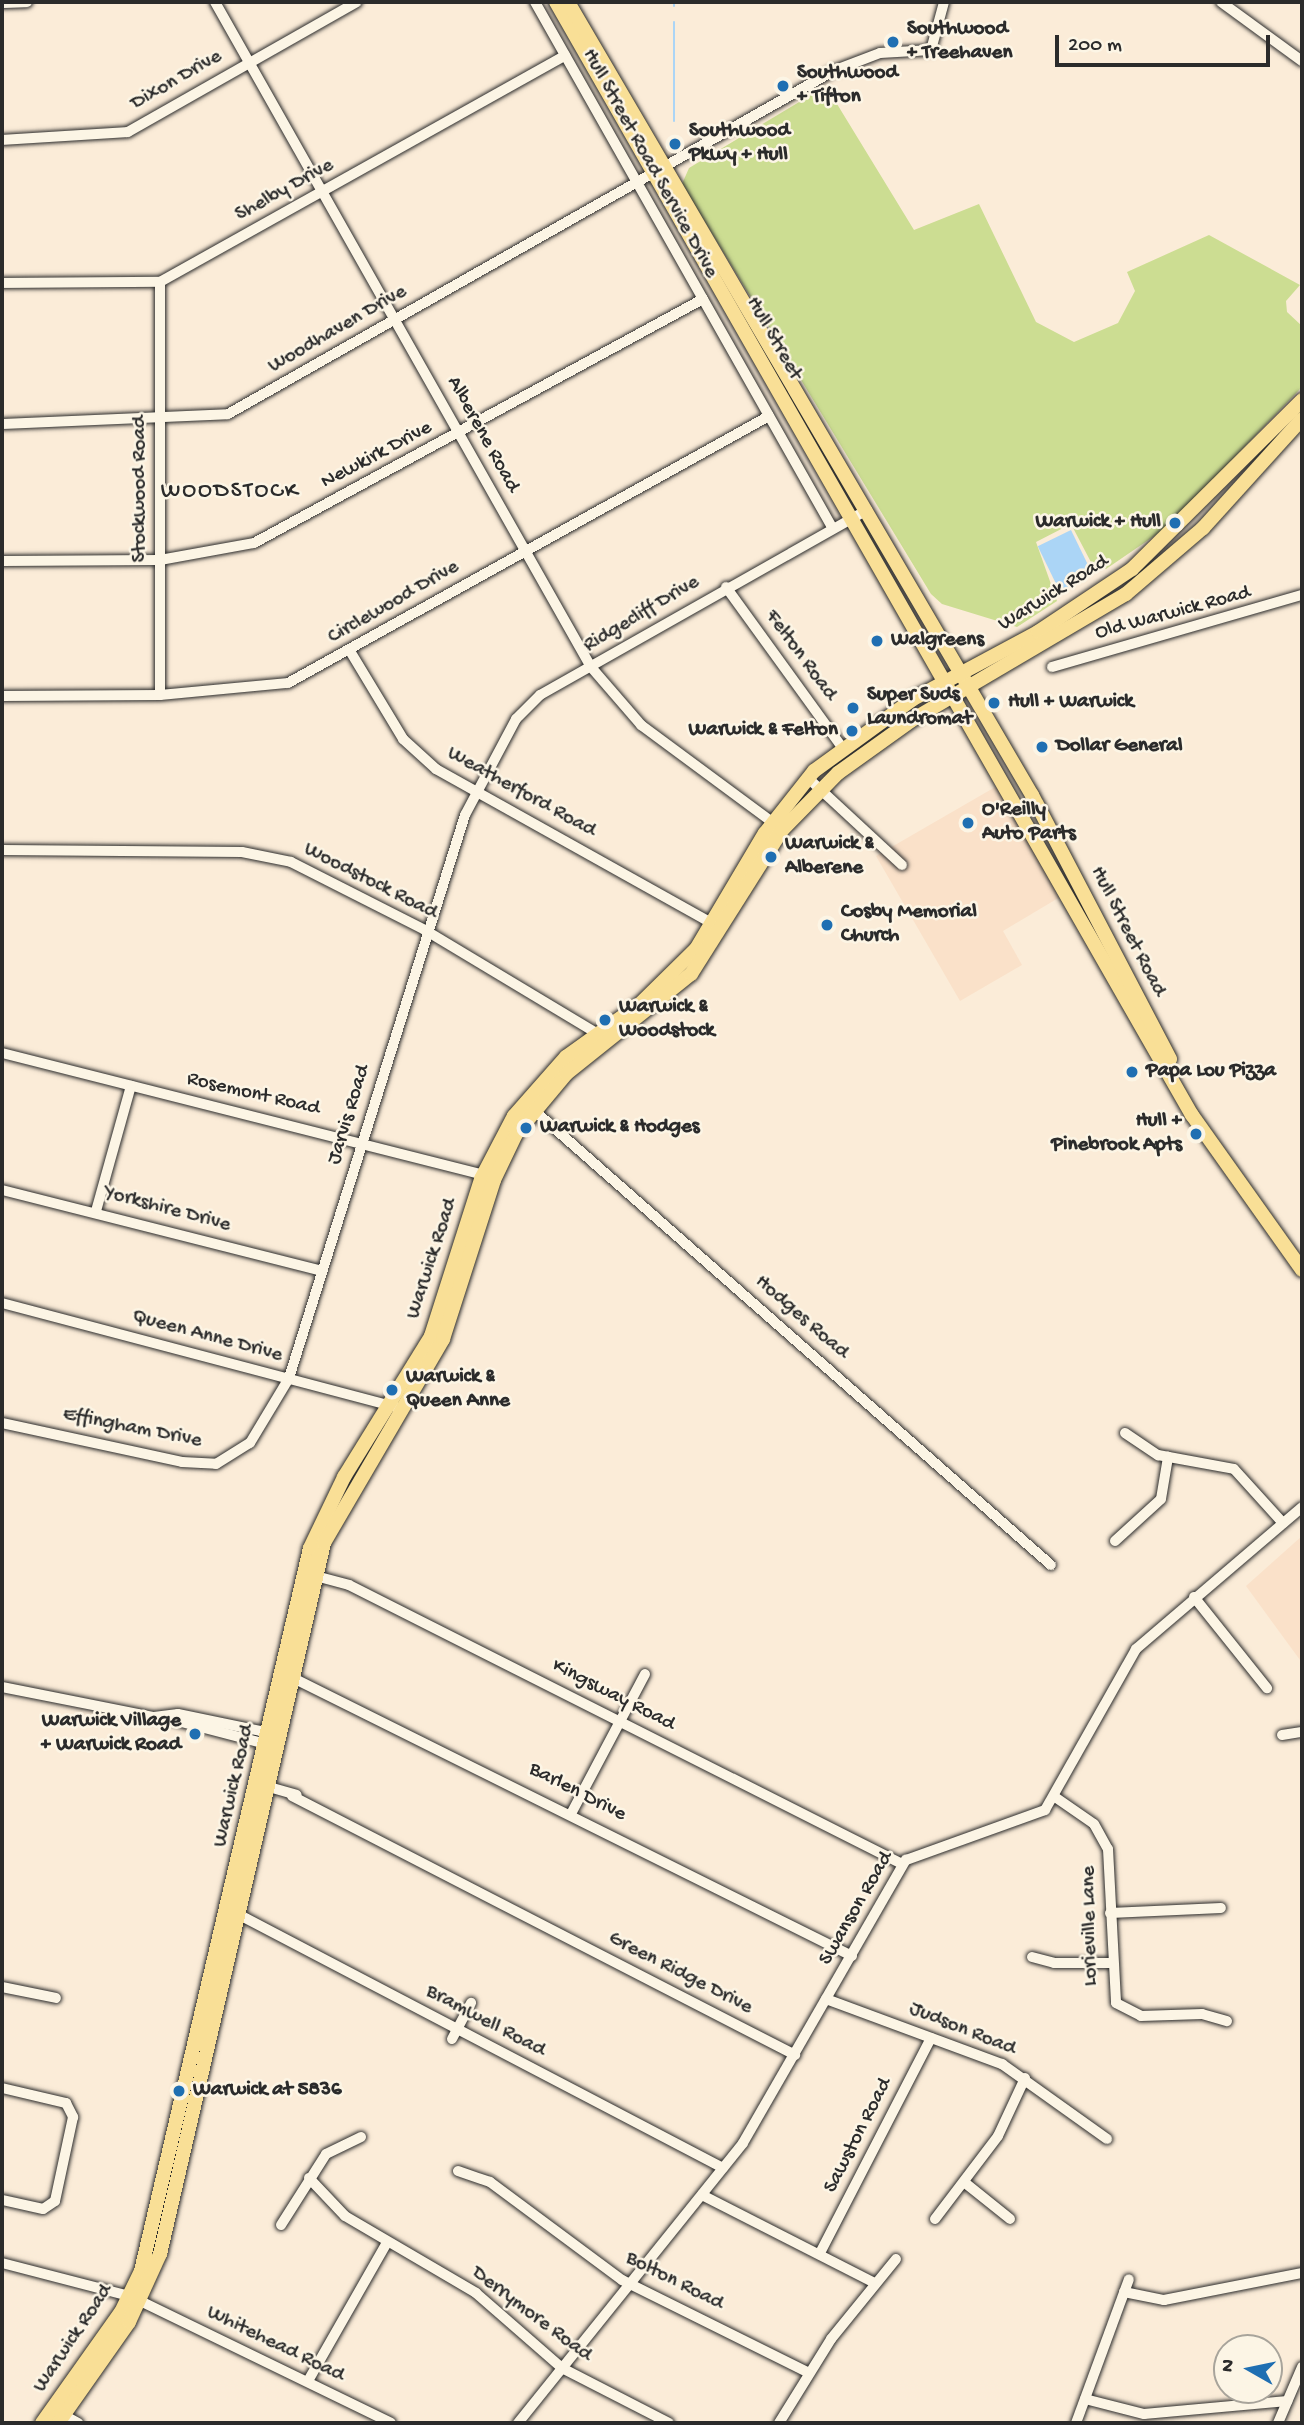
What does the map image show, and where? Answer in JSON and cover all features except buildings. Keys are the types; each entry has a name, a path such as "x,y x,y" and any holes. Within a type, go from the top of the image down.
{"main road":[{"name":"Hull Street","path":"556,2 867,510"},
{"name":"Hull Street","path":"568,2 953,698"},
{"name":"Warwick Road","path":"43,2423 58,2416 136,2299 235,1913 309,1574 335,1519 396,1408 452,1317 489,1176 529,1106 660,987 713,924 808,778 842,747 1132,569 1302,400"},
{"name":"Warwick Road","path":"603,1037 691,974 777,826 884,738 1070,632 1171,559 1302,419"},
{"name":"Hull Street Road","path":"867,510 971,689 1198,1108 1302,1255"},
{"name":"Hull Street Road","path":"953,698 1213,1150 1302,1270"}],"street":[{"path":"2,3 27,2"},
{"name":"Alberene Road","path":"215,2 321,193 397,318 591,667 641,725 777,826"},
{"name":"Dixon Drive","path":"2,140 118,136 357,2"},
{"name":"Hull Street Road Service Drive","path":"535,2 833,529"},
{"name":"Woodhaven Drive","path":"2,424 160,421 228,414 854,61 931,50 944,2"},
{"path":"1221,2 1302,61"},
{"name":"Shelby Drive","path":"2,283 160,282 565,56"},
{"name":"Stockwood Road","path":"160,282 160,695"},
{"name":"Newkirk Drive","path":"2,561 160,560 254,543 460,435 703,299"},
{"name":"Circlewood Drive","path":"2,696 160,695 266,689 350,651 525,549 769,416"},
{"name":"Ridgecliff Drive","path":"477,793 528,706 726,587 867,510"},
{"name":"Felton Road","path":"726,587 842,747"},
{"name":"Old Warwick Road","path":"1052,667 1302,596"},
{"name":"Weatherford Road","path":"350,651 403,739 477,793 713,924"},
{"path":"808,778 902,865"},
{"name":"Jarvis Road","path":"250,1443 289,1378 364,1141 425,930 477,793"},
{"name":"Woodstock Road","path":"2,850 261,854 343,886 425,930 603,1037"},
{"name":"Rosemont Road","path":"2,1053 364,1141 489,1176"},
{"path":"96,1211 131,1086"},
{"name":"Hodges Road","path":"529,1106 1051,1565"},
{"name":"Yorkshire Drive","path":"2,1190 96,1211 322,1271"},
{"name":"Queen Anne Drive","path":"2,1303 396,1408"},
{"name":"Effingham Drive","path":"2,1423 181,1462 216,1464 250,1443"},
{"path":"1125,1433 1168,1457 1234,1469 1283,1523"},
{"path":"1115,1541 1161,1499 1168,1457"},
{"name":"Swanson Road","path":"518,2423 723,2168 795,2054 902,1864 919,1851 1031,1818 1055,1797 1130,1657 1194,1597 1302,1507"},
{"name":"Kingsway Road","path":"309,1574 349,1586 902,1864"},
{"path":"1194,1597 1267,1688"},
{"name":"Barlen Drive","path":"287,1675 572,1812 852,1956"},
{"path":"572,1812 645,1675"},
{"path":"2,1687 166,1718 230,1736 274,1740"},
{"path":"1282,1735 1302,1732"},
{"name":"Green Ridge Drive","path":"264,1786 316,1808 795,2054"},
{"name":"Lorieville Lane","path":"1055,1797 1088,1818 1104,1840 1113,1997 1127,2012 1202,2014 1227,2021"},
{"path":"1110,1913 1221,1908"},
{"name":"Bramwell Road","path":"235,1913 454,2034 723,2168"},
{"path":"1032,1956 1055,1963 1111,1963"},
{"path":"2,1987 56,1998"},
{"name":"Judson Road","path":"826,1999 931,2038 1025,2078 1085,2130 1107,2139"},
{"path":"454,2034 471,2003"},
{"name":"Sawston Road","path":"820,2253 931,2038"},
{"path":"935,2219 998,2136 1025,2078"},
{"path":"2,2088 66,2103 73,2117 55,2201 43,2209 2,2200"},
{"path":"281,2225 309,2178 334,2146 361,2137"},
{"name":"Bolton Road","path":"458,2171 491,2182 631,2283 809,2373"},
{"name":"Derrymore Road","path":"309,2178 345,2216 386,2244 476,2293 562,2368 669,2423"},
{"path":"964,2182 1010,2219"},
{"path":"702,2195 875,2283"},
{"path":"308,2381 386,2244"},
{"path":"779,2423 809,2373 875,2283 897,2259"},
{"name":"Whitehead Road","path":"2,2263 136,2299 391,2423"},
{"path":"1124,2292 1164,2300 1302,2273"},
{"path":"1076,2423 1129,2279"},
{"path":"1278,2423 1302,2367"},
{"path":"1085,2399 1144,2414 1287,2401"},
{"path":"58,2416 78,2423"}],"shaded area":[{"path":"997,786 1060,897 1003,931 1022,965 960,1001 876,856"},
{"path":"1302,1536 1302,1658 1300,1660 1246,1586"}],"green space":[{"path":"826,86 914,230 979,204 1036,322 1074,342 1118,323 1135,291 1127,272 1209,235 1300,285 1286,301 1287,312 1302,326 1302,387 1166,528 1106,569 1093,566 1071,524 1036,542 1057,601 1017,627 942,604 931,594 682,184 689,168"}],"water":[{"path":"1071,530 1093,575 1060,591 1038,546"}],"waterway":[{"path":"674,22 674,121"}],"place":[{"name":"Southwood + Treehaven","path":"893,42"},
{"name":"Southwood + Tifton","path":"783,86"},
{"name":"Southwood Pkwy + Hull","path":"675,144"},
{"name":"Warwick + Hull","path":"1175,523"},
{"name":"Walgreens","path":"877,641"},
{"name":"Hull + Warwick","path":"994,703"},
{"name":"Super Suds Laundromat","path":"853,708"},
{"name":"Warwick & Felton","path":"852,731"},
{"name":"Dollar General","path":"1042,747"},
{"name":"O'Reilly Auto Parts","path":"968,823"},
{"name":"Warwick & Alberene","path":"771,857"},
{"name":"Cosby Memorial Church","path":"827,925"},
{"name":"Warwick & Woodstock","path":"605,1020"},
{"name":"Papa Lou Pizza","path":"1132,1072"},
{"name":"Warwick & Hodges","path":"526,1128"},
{"name":"Hull + Pinebrook Apts","path":"1196,1134"},
{"name":"Warwick & Queen Anne","path":"392,1390"},
{"name":"Warwick Village + Warwick Road","path":"195,1734"},
{"name":"Warwick at 5836","path":"179,2091"}],"district":[{"name":"WOODSTOCK","path":"230,492"}]}
